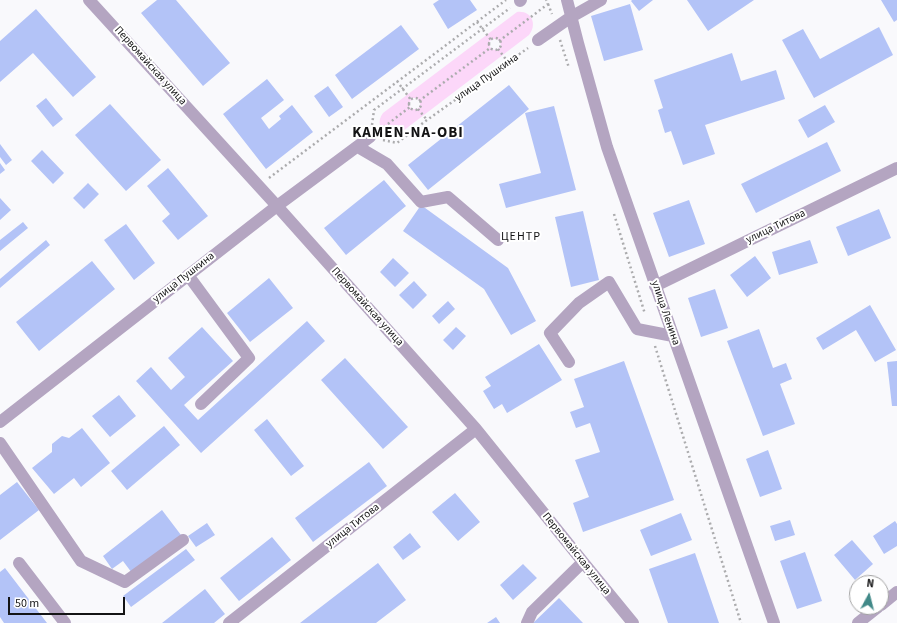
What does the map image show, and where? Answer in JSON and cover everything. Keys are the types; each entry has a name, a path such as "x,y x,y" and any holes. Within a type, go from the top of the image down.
{"street":[{"name":"Первомайская улица","path":"89,0 259,186 476,429 633,623"},
{"name":"улица Ленина","path":"567,0 607,147 774,623"},
{"path":"538,40 571,17 601,0"},
{"name":"улица Пушкина","path":"0,422 277,206 370,137"},
{"path":"358,147 387,164 421,202 448,197 498,240"},
{"name":"улица Титова","path":"655,286 897,168"},
{"path":"188,275 249,358 202,404"},
{"path":"569,362 550,333 579,303 609,282 637,329 673,336"},
{"name":"улица Титова","path":"229,623 476,429"},
{"path":"0,443 81,561 125,582 183,540"},
{"path":"527,623 532,612 583,562"},
{"path":"19,563 65,623"},
{"path":"889,598 897,592"},
{"path":"858,623 868,615"}],"path":[{"path":"259,186 506,0"},
{"path":"499,41 548,4 546,0"},
{"path":"370,137 374,110 521,1"},
{"path":"477,22 491,40"},
{"path":"491,40 495,38 499,41"},
{"path":"490,48 489,44 491,40"},
{"name":"улица Пушкина","path":"370,137 397,144 427,120 538,40"},
{"path":"498,49 500,45 499,41"},
{"path":"490,48 495,50 498,49"},
{"path":"411,100 416,98 419,100 490,48"},
{"path":"498,49 508,62"},
{"path":"398,81 411,100 409,104 410,107"},
{"path":"418,108 421,105 419,100"},
{"path":"370,137 410,107"},
{"path":"410,107 414,110 418,108"},
{"path":"418,108 427,120"}],"shaded area":[{"path":"517,12 526,13 532,19 533,26 529,35 399,134 388,135 381,128 380,119 383,113","holes":["492,39 497,39 499,41 501,45 498,49 494,50 490,47 489,42","413,98 417,98 420,102 420,107 417,109 412,109 409,106 410,101"]}],"building":[{"path":"157,0 176,0 230,63 203,86 141,13"},
{"path":"439,0 470,0 477,10 448,29 433,4"},
{"path":"653,0 639,11 631,1"},
{"path":"687,0 754,0 708,31"},
{"path":"881,0 897,0 897,20 894,22"},
{"path":"630,4 643,50 604,61 591,16"},
{"path":"36,9 96,77 73,97 33,53 0,82 0,41"},
{"path":"401,25 419,49 352,99 335,75"},
{"path":"879,27 893,55 814,98 782,40 803,29 820,59"},
{"path":"732,53 741,81 776,70 785,99 705,125 715,154 683,165 671,131 665,133 658,110 663,108 654,80"},
{"path":"267,79 284,100 261,118 269,129 281,119 279,116 292,105 313,132 266,169 223,114"},
{"path":"509,85 529,109 428,190 408,165"},
{"path":"328,86 343,107 329,117 314,96"},
{"path":"46,98 63,119 53,127 36,106"},
{"path":"110,104 161,160 126,191 75,135"},
{"path":"825,105 835,122 808,138 798,120"},
{"path":"554,106 576,190 506,208 499,184 541,173 525,113"},
{"path":"827,142 841,171 756,213 741,184"},
{"path":"0,144 12,160 6,165 0,157"},
{"path":"42,150 64,173 53,184 31,161"},
{"path":"0,163 5,170 0,174"},
{"path":"168,168 208,216 178,240 162,221 170,214 147,186"},
{"path":"384,180 406,206 346,255 324,228"},
{"path":"88,183 99,194 84,209 73,198"},
{"path":"0,198 11,210 0,220"},
{"path":"689,200 705,244 669,257 653,213"},
{"path":"421,205 508,268 536,321 511,335 484,289 403,231"},
{"path":"879,209 891,238 848,256 836,227"},
{"path":"583,211 599,280 571,287 555,217"},
{"path":"23,222 28,228 0,251 0,240"},
{"path":"126,224 155,263 134,280 104,240"},
{"path":"46,240 50,245 0,288 0,279"},
{"path":"810,240 818,263 779,275 772,252"},
{"path":"755,256 771,278 747,297 730,275"},
{"path":"393,258 409,273 395,287 380,272"},
{"path":"92,261 115,289 39,351 16,322"},
{"path":"269,278 293,308 250,342 227,313"},
{"path":"414,281 427,295 413,309 399,295"},
{"path":"715,289 728,328 701,337 688,298"},
{"path":"448,301 455,309 439,324 432,316"},
{"path":"870,305 896,350 875,362 856,330 823,350 816,338"},
{"path":"307,321 325,341 201,453 136,381 151,367 171,390 185,377 168,358 202,327 233,361 184,405 198,420"},
{"path":"456,327 466,336 453,350 443,340"},
{"path":"759,329 773,368 786,363 792,379 780,384 795,424 763,436 727,341"},
{"path":"539,344 562,380 507,413 502,404 494,409 483,391 491,386 485,377"},
{"path":"345,358 408,427 383,449 321,380"},
{"path":"624,361 674,500 583,532 573,503 589,497 575,460 600,452 590,423 576,428 570,412 584,407 574,379"},
{"path":"897,361 897,406 892,406 887,362"},
{"path":"119,395 136,416 110,437 92,416"},
{"path":"267,419 304,466 291,476 254,430"},
{"path":"164,426 180,445 127,490 111,471"},
{"path":"82,428 110,463 81,487 74,478 54,494 32,468 52,452 52,444 62,436 69,438"},
{"path":"768,450 782,489 760,497 746,459"},
{"path":"369,462 387,486 313,542 295,518"},
{"path":"17,482 39,510 0,540 0,495"},
{"path":"455,493 480,522 458,541 432,512"},
{"path":"162,510 181,535 132,573 123,561 112,569 103,556"},
{"path":"681,513 692,540 651,556 640,530"},
{"path":"790,520 795,535 775,541 770,526"},
{"path":"895,521 897,524 897,546 884,554 873,536"},
{"path":"207,523 215,535 196,547 188,536"},
{"path":"410,533 421,547 403,560 393,547"},
{"path":"272,537 291,560 239,601 220,578"},
{"path":"852,540 873,564 861,575 851,575 834,555"},
{"path":"186,549 195,560 131,607 123,596"},
{"path":"805,552 822,601 797,609 780,561"},
{"path":"695,553 719,623 668,623 649,569"},
{"path":"378,563 406,600 376,623 300,623"},
{"path":"523,564 537,578 513,600 500,585"},
{"path":"5,568 47,623 4,623 0,617 0,572"},
{"path":"205,589 225,614 214,623 162,623"},
{"path":"559,598 583,623 533,623"},
{"path":"496,617 500,623 487,623"}],"district":[{"name":"KAMEN-NA-OBI","path":"408,134"},
{"name":"ЦЕНТР","path":"521,237"}]}
